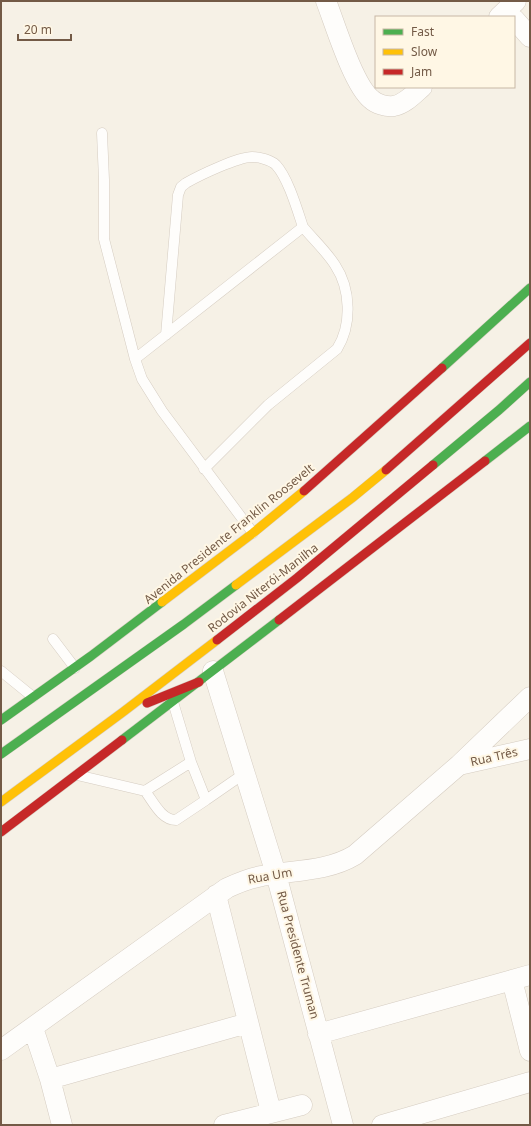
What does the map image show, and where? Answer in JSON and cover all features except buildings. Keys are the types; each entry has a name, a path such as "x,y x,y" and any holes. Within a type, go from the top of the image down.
{"main road":[{"name":"Avenida Presidente Franklin Roosevelt","path":"1,720 75,668 253,534 317,480 530,288"},
{"name":"Rodovia Niterói-Manilha","path":"1,754 184,624 352,498 408,451 530,343"},
{"name":"Rodovia Niterói-Manilha","path":"1,802 123,712 297,578 499,410 530,382"},
{"path":"1,832 206,677 530,426"},
{"path":"123,712 206,677"}],"street":[{"path":"326,1 352,69 361,87 371,99 381,105 394,106 408,99 421,88"},
{"path":"515,19 530,37"},
{"name":"Rua Presidente Truman","path":"206,677 245,773 276,874 343,1125"},
{"name":"Rua Um","path":"1,1050 216,895 240,882 261,876 310,869 345,861 361,850 459,765 530,697"},
{"name":"Rua Três","path":"459,765 530,749"},
{"path":"216,895 271,1112"},
{"path":"318,1034 521,978 530,1051"},
{"path":"50,1079 248,1023"},
{"path":"32,1028 50,1079 62,1125"},
{"path":"382,1125 530,1082"},
{"path":"224,1125 302,1104"}],"lane":[{"path":"102,133 104,239 135,359 142,379 162,411 253,534"},
{"path":"166,334 178,195 181,187 186,182 231,162 252,157 264,159 275,164 282,173 292,195 303,227 335,265 342,280 348,312 347,324 343,340 337,350 268,405 204,469"},
{"path":"135,359 303,227"},
{"path":"53,639 75,668"},
{"path":"1,671 33,697"},
{"path":"173,702 191,762 206,800"},
{"path":"145,790 191,762"},
{"path":"76,775 145,790 163,815 171,820 176,820 245,773"}],"traffic: fast":[{"path":"442,368 530,288"},
{"path":"433,465 530,382"},
{"path":"485,461 530,426"},
{"path":"1,754 184,624 236,585"},
{"path":"1,720 91,656 162,602"},
{"path":"122,740 279,620"}],"traffic: slow":[{"path":"236,585 352,498 386,470"},
{"path":"162,602 253,533 304,491"},
{"path":"1,802 217,640"}],"traffic: jam":[{"path":"386,470 530,343"},
{"path":"304,491 442,368"},
{"path":"279,620 485,461"},
{"path":"217,640 297,578 433,465"},
{"path":"147,703 199,682"},
{"path":"1,832 122,740"}]}
